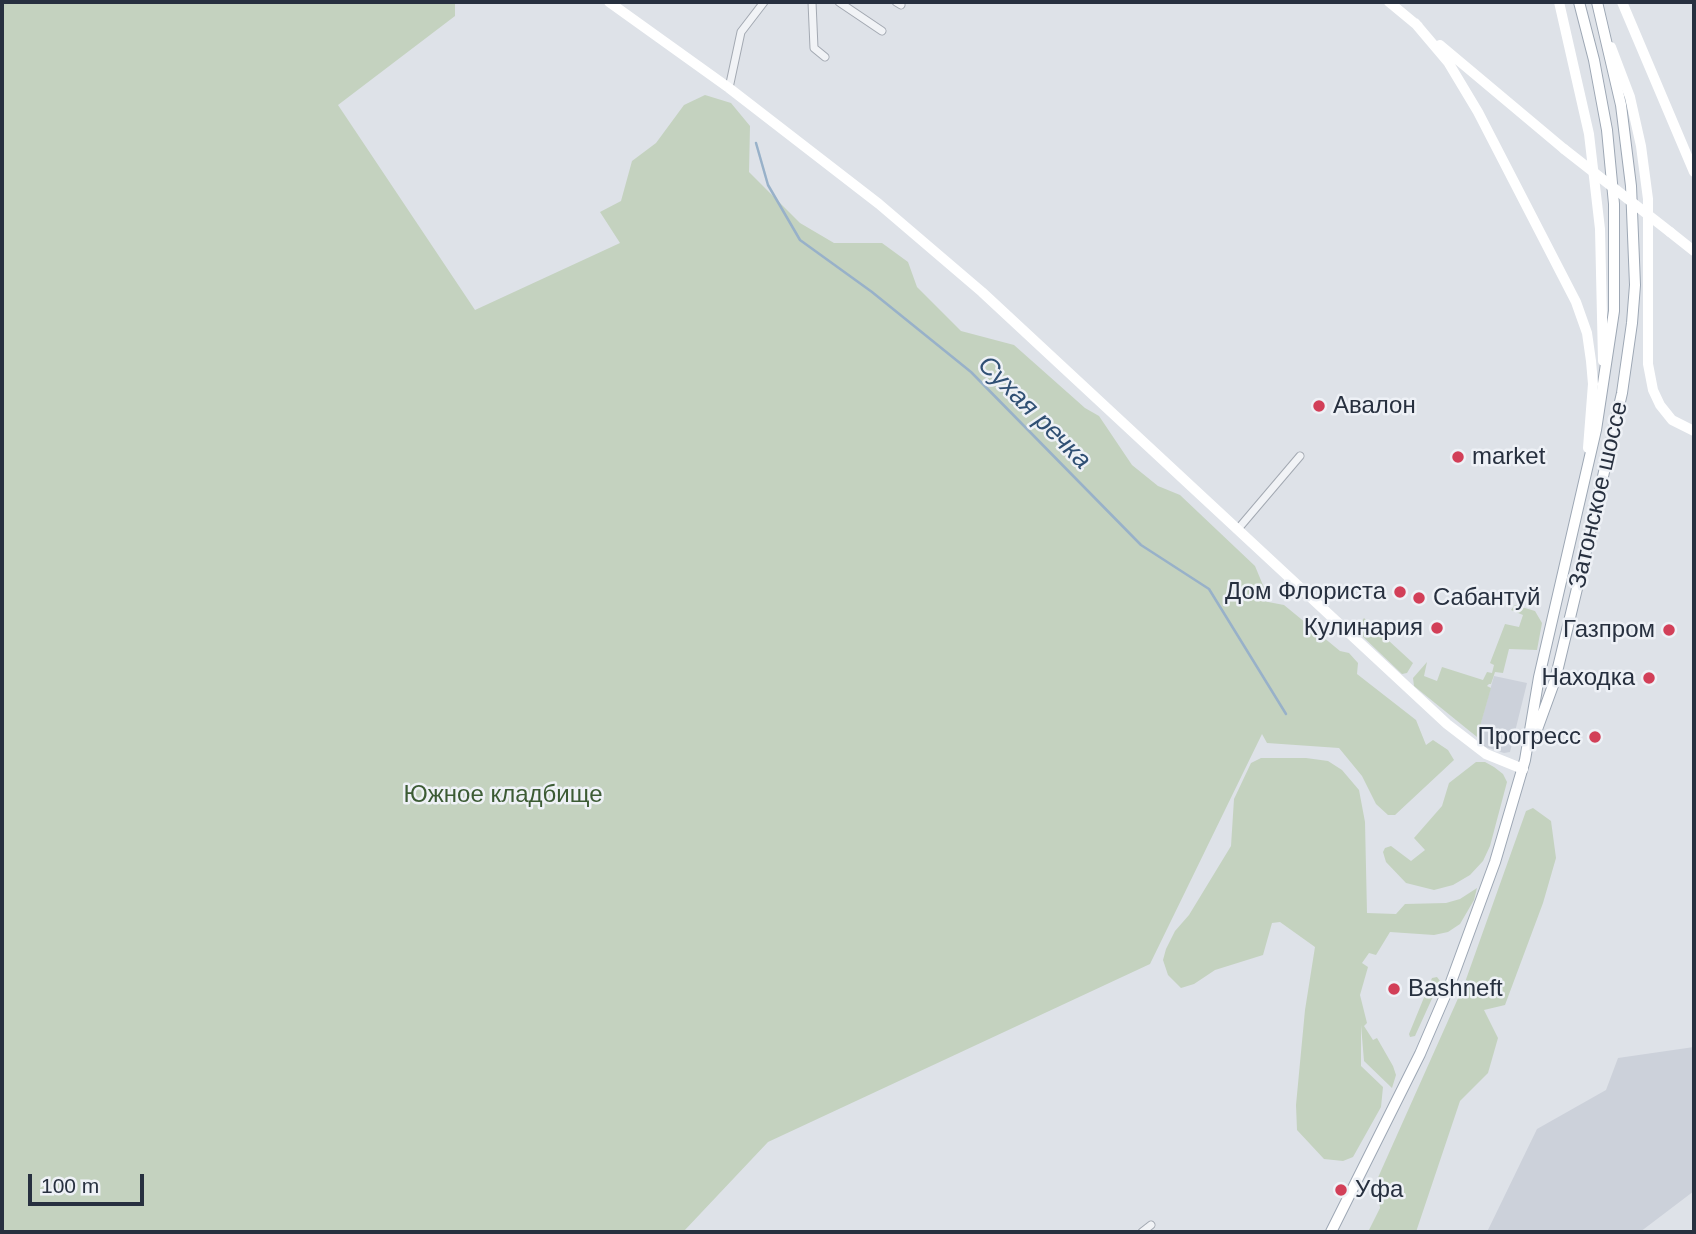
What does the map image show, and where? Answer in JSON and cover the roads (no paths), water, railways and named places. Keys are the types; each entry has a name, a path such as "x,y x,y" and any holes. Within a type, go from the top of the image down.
{"main road":[{"path":"610,2 729,88 879,204 982,292 1461,736 1486,754 1524,764 1495,862 1451,982 1420,1055 1331,1232"},
{"path":"1389,2 1564,149 1694,251"},
{"path":"1559,2 1589,134 1600,229 1604,388"},
{"name":"Затонское шоссе","path":"1524,764 1539,677 1586,478 1604,388 1614,311 1614,204 1607,130 1594,60 1579,2"},
{"name":"Затонское шоссе","path":"1524,764 1558,670 1615,428 1632,323 1635,285 1631,186 1621,105 1597,2"},
{"path":"1622,2 1694,172"},
{"path":"1415,23 1448,62 1478,112 1576,302 1587,333 1593,384 1586,478"},
{"path":"1606,32 1630,97 1641,146 1648,199 1648,364 1653,390 1660,405 1672,420 1694,431"}],"street":[{"path":"729,88 741,32 764,2"},
{"path":"812,2 814,48 825,57"},
{"path":"839,2 882,31"},
{"path":"1238,529 1300,456"},
{"path":"1142,1232 1150,1225"}],"waterway":[{"name":"Сухая речка","path":"756,143 768,185 800,240 872,292 971,372 1141,545 1209,589 1286,714"}],"place":[{"name":"Авалон","path":"1319,406"},
{"name":"market","path":"1458,457"},
{"name":"Дом Флориста","path":"1400,592"},
{"name":"Сабантуй","path":"1419,598"},
{"name":"Кулинария","path":"1437,628"},
{"name":"Газпром","path":"1669,630"},
{"name":"Находка","path":"1649,678"},
{"name":"Прогресс","path":"1595,737"},
{"name":"Bashneft","path":"1394,989"},
{"name":"Уфа","path":"1341,1190"}],"park label":[{"name":"Южное кладбище","path":"503,795"}]}
